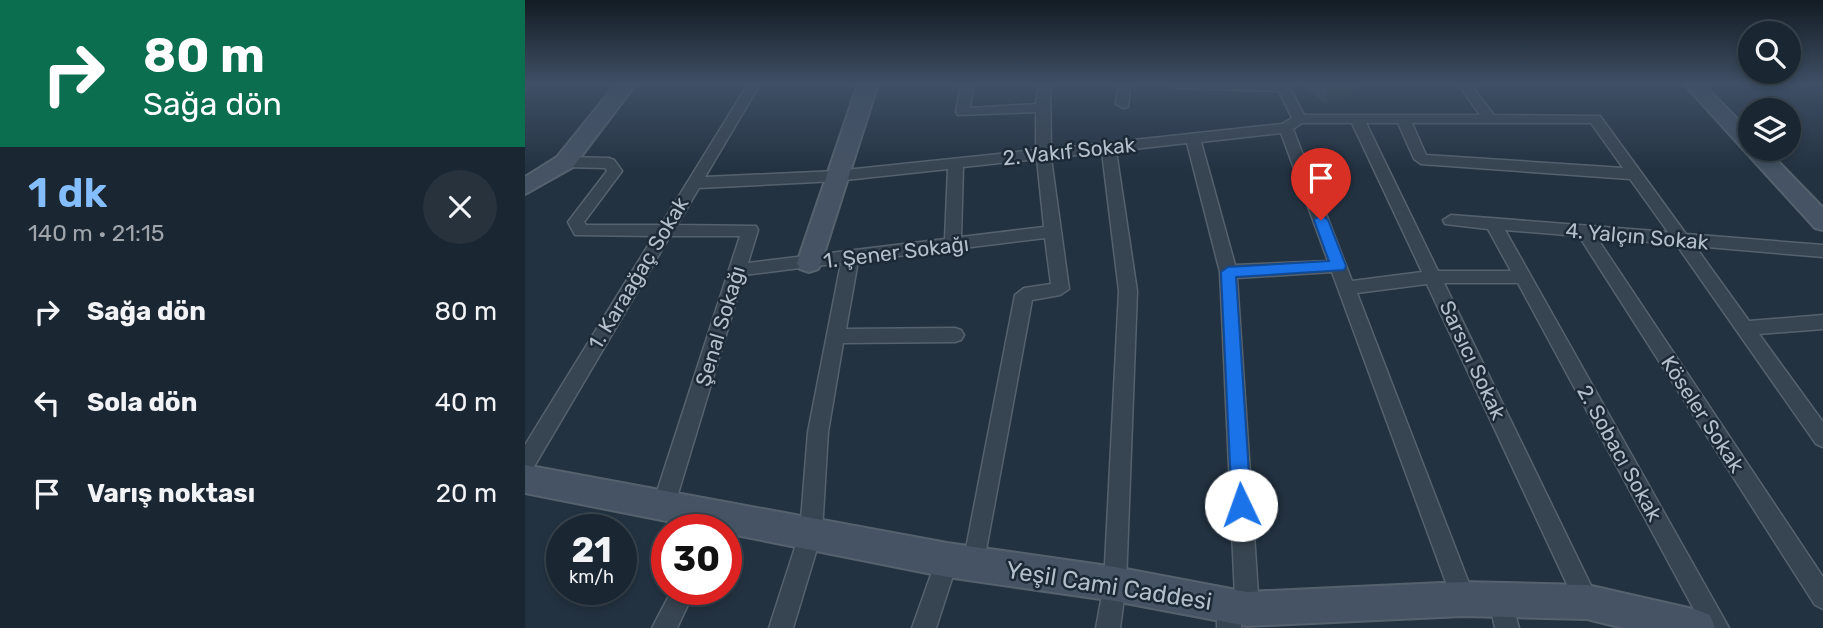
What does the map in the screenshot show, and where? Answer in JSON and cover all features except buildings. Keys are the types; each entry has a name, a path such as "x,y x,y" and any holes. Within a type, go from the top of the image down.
{"main road":[{"path":"525,187 565,162 603,113"},
{"path":"809,263 858,113"},
{"path":"1721,113 1738,131"},
{"path":"1765,161 1823,222"},
{"name":"Yeşil Cami Caddesi","path":"525,479 688,514"},
{"name":"Yeşil Cami Caddesi","path":"742,525 811,532 961,562 1115,584 1235,614 1463,599 1504,614 1610,614 1697,628"}],"street":[{"name":"1. Karaağaç Sokak","path":"525,463 735,113"},
{"path":"924,628 961,562 1024,295 1060,289 1042,113"},
{"path":"1290,113 1346,288 1463,599"},
{"path":"1486,113 1489,118"},
{"path":"1403,118 1421,159 1634,174 1823,438"},
{"name":"2. Vakıf Sokak","path":"692,183 836,176 1193,138 1292,124 1403,118 1595,119 1634,174"},
{"name":"Sarsıcı Sokak","path":"1357,119 1434,277 1610,614"},
{"path":"1193,138 1228,272 1235,614"},
{"path":"1108,146 1128,292 1115,584 1108,628"},
{"path":"565,162 609,163 615,171 576,222 580,231 663,231"},
{"path":"953,244 956,163"},
{"name":"4. Yalçın Sokak","path":"1451,220 1823,251"},
{"name":"2. Sobacı Sokak","path":"1493,223 1717,628"},
{"name":"Şenal Sokağı","path":"663,231 750,230 663,507"},
{"name":"1. Şener Sokağı","path":"737,270 1054,231"},
{"name":"Köseler Sokak","path":"1584,231 1823,597"},
{"path":"781,628 811,532 817,432 850,258"},
{"path":"1228,272 1339,266"},
{"path":"1346,288 1434,277 1523,277"},
{"path":"1745,328 1823,322"},
{"path":"835,336 955,335"},
{"path":"664,628 676,605"}],"route":[{"path":"1241,505 1228,272 1339,266 1321,220"}]}
